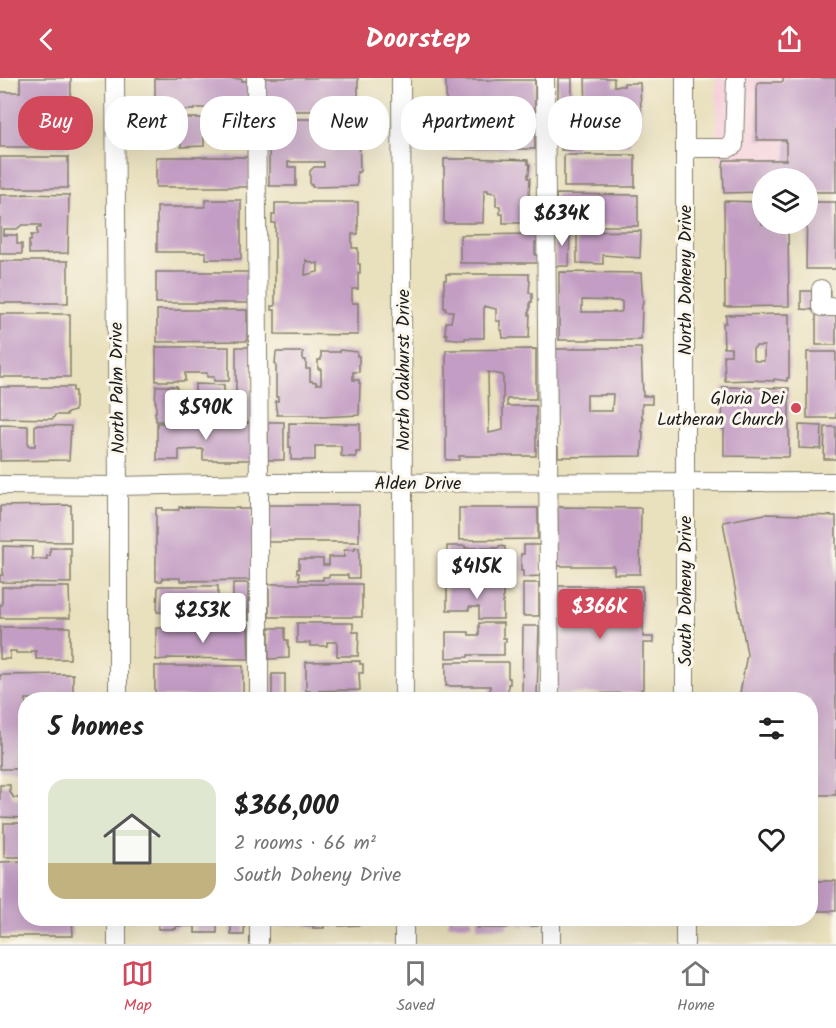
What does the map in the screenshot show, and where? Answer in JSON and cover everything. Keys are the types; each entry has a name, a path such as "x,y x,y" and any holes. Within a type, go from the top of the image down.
{"street":[{"name":"North Palm Drive","path":"114,78 118,486 117,692"},
{"path":"256,78 259,692"},
{"name":"North Oakhurst Drive","path":"402,78 404,692"},
{"path":"545,78 550,692"},
{"name":"North Doheny Drive","path":"685,78 685,483"},
{"path":"686,148 729,148 734,145 736,78"},
{"path":"821,289 821,307 836,307"},
{"name":"Alden Drive","path":"0,485 836,482"},
{"name":"South Doheny Drive","path":"685,483 685,692"},
{"path":"117,926 117,944"},
{"path":"259,926 259,944"},
{"path":"404,926 404,944"},
{"path":"551,926 551,944"},
{"path":"685,926 685,944"}],"shaded area":[{"path":"716,78 836,78 836,162 717,159"}],"building":[{"path":"20,78 71,78 71,96 18,96 18,147 0,147 0,92 20,92"},
{"path":"155,78 251,81 250,96 200,96 200,108 194,108 194,110 188,110 188,96 155,96"},
{"path":"264,78 358,78 358,96 309,96 309,111 297,111 297,96 265,96"},
{"path":"558,78 572,78 572,96 558,96"},
{"path":"585,78 614,78 614,86 624,86 624,83 640,83 640,96 586,96"},
{"path":"783,78 836,78 836,192 818,192 818,168 752,168 752,192 724,193 724,160 786,160 786,140 757,140 757,83 783,82"},
{"path":"446,80 535,80 535,96 446,96"},
{"path":"188,118 200,118 200,146 188,147"},
{"path":"297,119 309,119 309,150 360,150 360,172 357,172 357,186 312,187 310,171 314,167 324,167 324,162 288,162 288,167 296,167 296,186 269,186 269,150 297,150"},
{"path":"564,155 635,155 635,187 564,187"},
{"path":"0,157 68,157 68,188 0,188"},
{"path":"156,157 250,157 250,187 156,187"},
{"path":"444,159 528,160 530,164 528,211 530,211 530,223 503,223 500,206 496,206 496,193 484,190 483,223 444,223"},
{"path":"556,194 638,195 638,226 556,226"},
{"path":"0,195 69,195 68,253 29,254 31,235 37,235 37,228 41,228 41,225 22,225 17,229 3,229 3,235 17,235 17,244 22,244 22,254 0,254"},
{"path":"205,200 241,200 241,259 206,259 206,252 157,252 157,207 205,207"},
{"path":"724,201 752,202 752,234 788,234 789,306 725,307"},
{"path":"358,202 358,234 352,234 352,248 358,248 360,273 358,273 358,289 352,289 352,303 358,303 358,335 275,334 275,310 271,310 271,306 275,306 275,223 272,223 272,215 275,215 275,203","holes":["306,260 314,264 318,263 318,272 305,275"]},
{"path":"818,202 836,202 836,269 806,269 807,234 818,234"},
{"path":"555,229 570,229 569,266 555,266"},
{"path":"641,231 640,258 603,255 603,264 577,263 577,232"},
{"path":"538,234 535,255 538,255 538,263 460,263 460,235"},
{"path":"0,261 68,261 68,303 0,303"},
{"path":"156,272 251,272 251,303 156,303"},
{"path":"559,272 641,273 643,304 641,340 559,340","holes":["582,300 621,301 621,312 582,312"]},
{"path":"446,274 529,274 529,293 532,293 532,302 530,302 529,310 529,338 503,338 500,321 496,321 496,309 484,306 484,338 465,338 465,340 447,338 446,322 451,322 453,311 446,311 444,308"},
{"path":"801,291 814,291 814,310 801,309"},
{"path":"157,310 247,310 247,341 157,342"},
{"path":"816,313 836,314 836,345 816,345"},
{"path":"0,314 70,314 70,377 0,377"},
{"path":"789,314 789,378 787,381 774,379 774,381 725,381 724,355 731,355 731,348 724,348 723,323 726,323 726,315","holes":["756,346 764,346 764,361 756,361 753,358 753,349"]},
{"path":"156,346 229,347 229,381 214,381 214,377 207,377 207,373 185,373 185,381 156,381"},
{"path":"236,347 251,347 251,422 236,422"},
{"path":"641,348 643,396 652,396 652,404 642,404 642,456 558,457 556,349","holes":["613,394 612,411 587,411 587,395"]},
{"path":"536,349 536,399 507,399 507,406 536,406 536,456 459,456 459,460 446,460 446,350","holes":["488,372 503,375 503,430 489,433"]},
{"path":"340,350 357,352 359,356 359,372 353,372 353,380 359,380 360,383 359,415 321,417 277,415 276,352 303,352 306,369 310,369 310,381 321,384 321,369 318,369 318,360 321,360 321,352 340,352"},
{"path":"807,352 836,352 836,418 807,418"},
{"path":"195,384 224,385 224,414 229,414 229,419 224,419 224,421 156,421 156,386 177,386 177,395 180,397 195,397"},
{"path":"0,387 73,387 75,411 67,415 55,415 53,419 0,418"},
{"path":"723,387 789,388 789,457 724,456"},
{"path":"268,422 284,422 284,460 268,460"},
{"path":"157,423 180,423 180,426 203,427 218,426 218,423 252,423 252,460 203,460 203,449 179,450 179,460 157,460"},
{"path":"289,423 360,424 360,452 356,452 356,457 344,457 341,456 341,446 315,446 315,460 291,460"},
{"path":"0,425 28,426 28,446 35,446 35,425 71,426 69,460 0,461"},
{"path":"799,425 822,426 821,449 799,448"},
{"path":"825,427 836,427 836,459 824,459"},
{"path":"71,505 71,542 0,541 0,506"},
{"path":"265,505 359,505 359,542 265,542"},
{"path":"179,507 252,509 251,580 180,581 180,578 162,578 162,581 156,581 156,508 179,510"},
{"path":"558,507 641,508 640,574 614,574 614,566 557,566"},
{"path":"459,508 538,508 538,539 459,540"},
{"path":"765,514 836,516 836,795 818,795 818,692 740,692 747,654 723,522"},
{"path":"524,545 540,545 540,576 523,577 521,554 524,554"},
{"path":"3,546 32,547 32,559 47,559 47,556 50,556 50,548 71,548 71,583 0,582 0,575 3,575"},
{"path":"447,546 505,547 506,581 485,581 485,570 463,570 463,574 447,574"},
{"path":"359,548 359,578 348,578 348,575 329,575 329,577 323,577 323,580 299,580 297,569 299,569 299,559 323,559 323,565 329,565 329,557 344,557 344,550 355,550"},
{"path":"233,583 248,583 248,620 233,620"},
{"path":"523,583 539,583 539,616 523,616"},
{"path":"269,584 362,584 362,617 269,617"},
{"path":"447,585 503,587 503,619 479,619 479,607 469,607 469,610 447,610"},
{"path":"158,586 218,586 218,619 195,619 195,613 157,612"},
{"path":"556,586 642,586 643,637 653,637 653,643 643,643 643,689 641,692 556,692"},
{"path":"2,587 69,587 70,618 0,618"},
{"path":"297,623 353,623 353,632 359,632 358,656 337,656 337,642 327,642 327,646 297,643"},
{"path":"479,623 503,623 503,638 506,638 504,655 468,655 468,657 446,658 446,632 469,632 469,635 479,635"},
{"path":"523,626 539,626 537,692 522,692"},
{"path":"0,627 70,627 70,659 36,659 36,651 16,653 16,651 10,651 10,659 0,659"},
{"path":"198,627 248,627 249,659 167,658 156,660 156,628 167,628 167,631 198,631"},
{"path":"269,628 285,628 289,658 269,659"},
{"path":"360,661 360,664 363,664 363,673 359,673 360,690 306,691 306,662"},
{"path":"446,662 508,662 510,684 508,684 508,692 490,692 490,686 446,686"},
{"path":"155,666 243,666 243,692 155,692"},
{"path":"73,674 73,692 18,692 18,769 0,769 0,675"},
{"path":"272,674 285,674 285,692 272,692"},
{"path":"0,785 10,785 10,792 14,798 18,798 18,818 0,817"},
{"path":"4,823 18,823 18,857 4,857"},
{"path":"18,861 18,926 72,926 73,936 0,936 0,862"},
{"path":"818,881 836,881 836,911 818,911"},
{"path":"158,926 176,926 176,929 158,929"},
{"path":"195,926 217,926 217,933 195,933"},
{"path":"231,926 245,926 244,935 231,935"},
{"path":"477,926 507,926 507,928 477,928"}],"place":[{"name":"Gloria Dei Lutheran Church","path":"796,408"}]}
